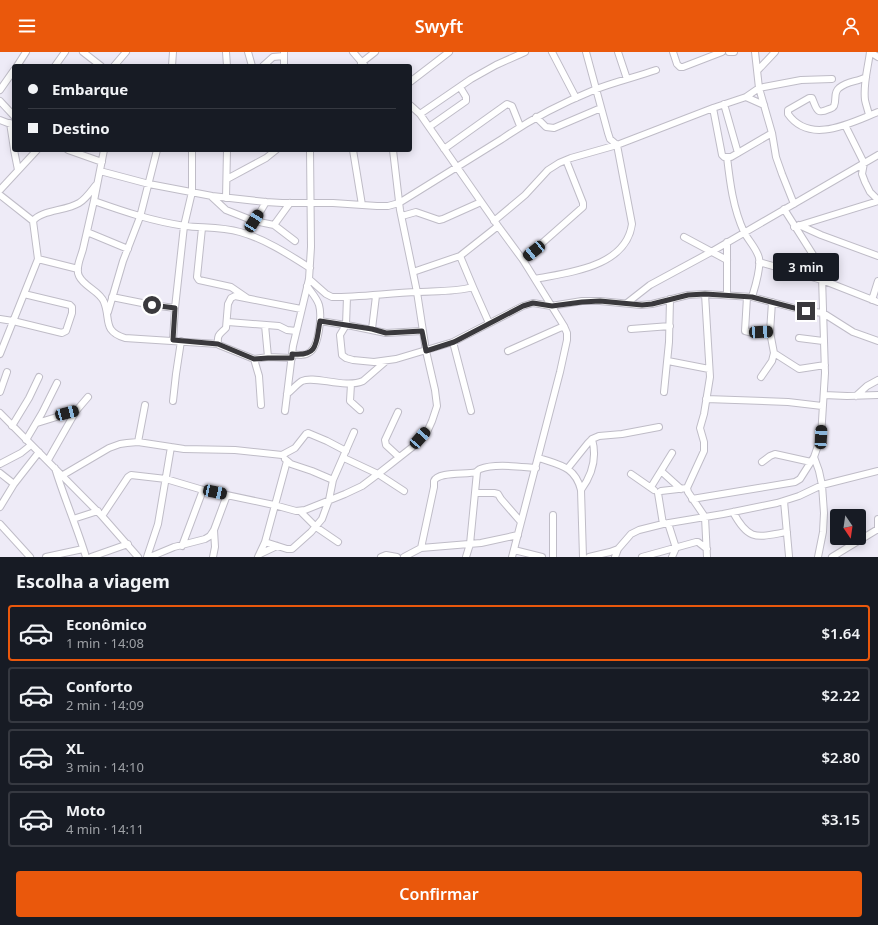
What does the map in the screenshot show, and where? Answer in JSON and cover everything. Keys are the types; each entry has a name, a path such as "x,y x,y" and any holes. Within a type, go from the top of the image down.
{"street":[{"path":"18,64 26,52"},
{"path":"56,64 65,52"},
{"path":"83,52 98,64"},
{"path":"116,64 125,52"},
{"path":"172,64 173,52"},
{"path":"226,52 227,64"},
{"path":"248,52 251,64"},
{"path":"353,52 363,64 375,52"},
{"path":"412,80 449,52"},
{"path":"420,114 496,65 525,52"},
{"path":"552,52 576,98"},
{"path":"535,279 591,267 619,250 625,244 630,234 632,224 617,145 610,139 586,52"},
{"path":"618,52 627,80"},
{"path":"673,52 678,66 683,67 722,52"},
{"path":"729,52 734,52"},
{"path":"755,52 759,88 772,133 776,157 794,204"},
{"path":"758,70 775,52"},
{"path":"869,115 865,101 866,77 870,52 878,57"},
{"path":"265,64 272,57 284,54"},
{"path":"100,171 149,184 226,198 266,202 388,206 399,203 536,117 596,89 656,70"},
{"path":"0,90 12,73"},
{"path":"866,77 850,81 838,89 834,106 832,108 819,112 812,98 809,98 788,110 788,112 791,118 804,128 820,130 845,125 878,112"},
{"path":"413,272 460,256 496,224 548,170 566,160 617,145 746,96 759,88 800,80 832,79"},
{"path":"429,126 466,101 466,97 460,87"},
{"path":"746,96 764,105"},
{"path":"0,101 12,114"},
{"path":"444,149 507,104 512,106 520,126"},
{"path":"724,104 738,153"},
{"path":"412,107 420,114 429,126 480,202 523,260 567,332 567,340 539,458 512,557"},
{"path":"536,117 546,127 554,128 601,108"},
{"path":"713,108 722,155 731,157 772,133"},
{"path":"0,120 12,125"},
{"path":"796,226 878,201 870,192 865,182 862,174 864,163 845,125"},
{"path":"14,152 18,170"},
{"path":"0,190 34,152"},
{"path":"74,152 102,162"},
{"path":"104,152 78,269 81,279 104,300 108,324 111,331 118,336 140,339 218,344 254,359 303,355 313,350 316,345 320,321 319,306 307,286"},
{"path":"107,316 128,249 140,217 157,152"},
{"path":"173,340 184,226 192,192 192,152"},
{"path":"226,198 227,152"},
{"path":"227,179 246,170 273,152"},
{"path":"285,411 296,332 309,279 311,247 310,152"},
{"path":"353,152 362,205"},
{"path":"300,511 362,486 400,458 426,432 432,421 437,406 422,331 417,292 399,203 393,152"},
{"path":"627,303 650,285 711,252 784,208 794,204 878,155"},
{"path":"727,157 731,189 737,214 744,232 758,256 759,262 750,297 745,331 753,333 770,332"},
{"path":"523,260 583,207 583,202 566,160"},
{"path":"33,221 36,217 42,214 65,209 82,202 97,184"},
{"path":"0,195 33,221 38,259 0,354"},
{"path":"212,196 226,210 254,221 274,225 296,241"},
{"path":"94,201 140,217 184,226 226,229 247,234 270,244 310,268"},
{"path":"247,234 266,202"},
{"path":"402,216 416,212 439,220 480,202"},
{"path":"274,225 290,203"},
{"path":"692,499 795,482 800,479 812,460 821,437 825,365 821,271 817,261 784,208"},
{"path":"796,226 878,256"},
{"path":"202,228 197,277 199,280 231,287 248,299"},
{"path":"87,232 128,249"},
{"path":"684,237 727,260"},
{"path":"727,242 727,295"},
{"path":"460,256 489,323"},
{"path":"38,259 78,269"},
{"path":"759,262 822,280 875,301 878,281"},
{"path":"309,279 326,294 332,297 376,296 466,289 473,287"},
{"path":"0,319 62,333 66,331 72,313 72,307 70,305 24,294"},
{"path":"684,489 696,470 704,451 704,442 700,428 709,383 705,294"},
{"path":"347,297 346,325 340,335 342,355 353,360 374,362 386,361 454,342 523,306 533,303 552,306 600,301 642,305 688,295 705,294 750,297 806,311 823,313 853,332 878,341"},
{"path":"218,344 218,334 226,328 228,322 228,304 231,298 235,296 301,309"},
{"path":"372,329 376,296"},
{"path":"112,297 175,308"},
{"path":"664,392 668,361 670,299"},
{"path":"761,377 772,361 774,353 770,332 772,302"},
{"path":"320,321 372,329 386,333 422,331"},
{"path":"228,322 278,326 296,332"},
{"path":"265,325 268,358"},
{"path":"508,351 564,326"},
{"path":"631,329 670,326"},
{"path":"799,338 823,341"},
{"path":"173,401 181,341"},
{"path":"454,342 471,411"},
{"path":"774,353 799,369 825,365"},
{"path":"254,359 259,376 261,405"},
{"path":"288,394 306,380 351,384 362,382 386,361"},
{"path":"668,361 709,369"},
{"path":"0,392 7,372"},
{"path":"12,426 29,398 38,377"},
{"path":"856,396 867,386 878,380"},
{"path":"0,464 21,453 29,442 57,384"},
{"path":"351,384 350,401 360,410"},
{"path":"824,395 878,395"},
{"path":"48,460 76,411 88,397"},
{"path":"706,399 788,402 822,406"},
{"path":"138,442 145,405"},
{"path":"37,423 76,411"},
{"path":"398,412 384,440 386,445 400,458"},
{"path":"0,413 100,513 138,557"},
{"path":"568,468 582,449 592,439 599,436 622,434 659,427"},
{"path":"265,542 292,549 316,528 322,519 329,500 333,480 344,458 354,432"},
{"path":"63,475 114,446 127,442 194,449 235,450 282,455 295,448 308,433 328,441 346,451"},
{"path":"581,490 587,483 593,463 594,451 592,439"},
{"path":"149,557 158,524 171,447"},
{"path":"0,506 14,484 39,452"},
{"path":"651,487 672,453"},
{"path":"762,462 775,454 812,460 819,471 822,485 824,513 818,557"},
{"path":"282,455 291,464 333,480"},
{"path":"344,458 378,474 404,491"},
{"path":"539,458 568,468 575,474 579,482 581,490 583,557"},
{"path":"259,556 265,542 274,504 287,461"},
{"path":"466,557 470,544 477,472 480,468 502,466 536,468"},
{"path":"55,467 86,557"},
{"path":"661,471 688,492 705,517 707,557"},
{"path":"615,557 618,549 631,534 640,530 784,501 822,485 878,471"},
{"path":"421,548 434,481 440,476 477,472"},
{"path":"0,473 14,484"},
{"path":"631,474 658,493 666,524 676,548 672,557"},
{"path":"73,519 100,513 131,475 166,479 203,490 274,504 300,511 316,528 338,542"},
{"path":"658,493 661,491 684,489"},
{"path":"182,546 203,490"},
{"path":"475,493 498,494 521,522"},
{"path":"213,557 215,547 214,530 227,495"},
{"path":"784,501 789,556"},
{"path":"733,512 742,528 753,536 787,532"},
{"path":"553,557 554,515"},
{"path":"832,557 878,530 878,519"},
{"path":"0,524 30,557"},
{"path":"149,557 205,539 214,530"},
{"path":"404,557 421,548 470,544 518,535"},
{"path":"642,557 696,542 706,549"},
{"path":"91,557 128,544"},
{"path":"259,556 277,546"},
{"path":"46,557 84,549"},
{"path":"588,557 618,549"},
{"path":"514,550 542,557"},
{"path":"381,557 386,555 397,557"}],"route":[{"path":"152,305 175,308 173,340 218,344 254,359 292,358 292,354 303,355 309,353 316,345 320,321 372,329 386,333 422,331 426,351 454,342 498,318 533,303 552,306 600,301 642,305 688,295 705,294 752,297 806,311"}]}
